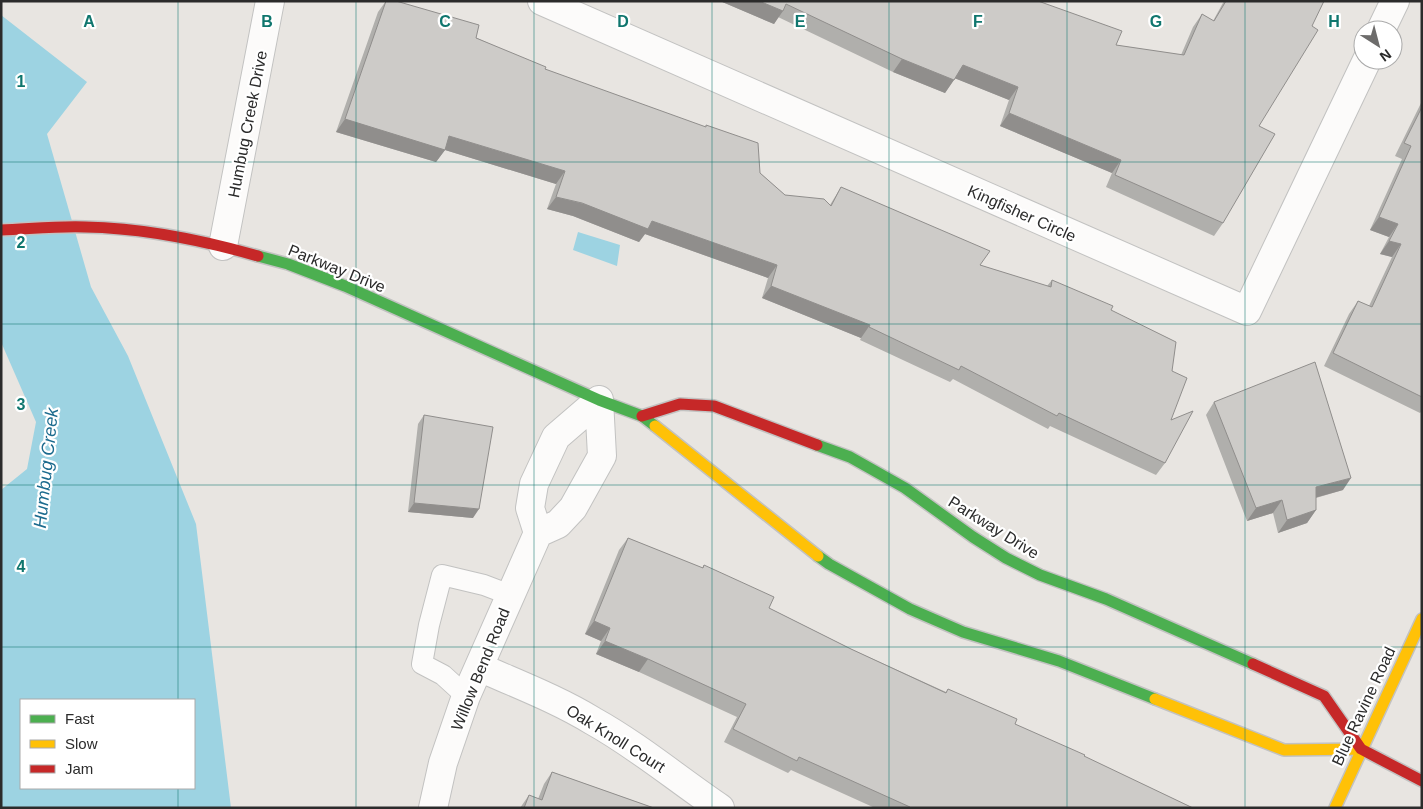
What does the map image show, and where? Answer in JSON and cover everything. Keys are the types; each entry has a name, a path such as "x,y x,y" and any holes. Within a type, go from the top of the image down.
{"street":[{"name":"Humbug Creek Drive","path":"223,246 270,1"},
{"name":"Kingfisher Circle","path":"542,1 1247,311 1362,70"},
{"path":"1386,20 1395,1"},
{"name":"Parkway Drive","path":"1,230 85,227 158,233 223,246 288,264 345,286 599,400 642,416 829,564 910,608 963,632 1059,662 1284,750 1361,749"},
{"path":"599,400 602,456 572,508 558,524 538,533 530,508 534,484 556,438 599,400"},
{"name":"Parkway Drive","path":"642,416 680,404 714,406 850,457 905,488 973,537 1006,558 1040,575 1106,599 1324,696 1361,749 1422,781"},
{"name":"Willow Bend Road","path":"433,808 443,763 466,696 538,533"},
{"name":"Blue Ravine Road","path":"1335,808 1422,619"},
{"name":"Oak Knoll Court","path":"478,667 528,688 593,720 653,759 720,808"}],"lane":[{"path":"466,696 443,675 422,664 429,625 442,575 484,585 510,595"}],"water":[{"name":"Humbug Creek","path":"1,15 87,82 47,134 91,287 128,356 196,524 231,808 1,808 1,490 27,469 36,422 1,342"},
{"path":"578,232 620,245 617,266 573,250"}],"building":[{"path":"386,1 396,1 479,25 476,38 546,67 545,69 706,127 706,125 758,143 760,173 785,195 824,199 831,206 841,187 990,251 980,265 1051,287 1052,280 1113,306 1111,310 1176,342 1172,371 1187,378 1171,420 1193,411 1165,463 1059,413 1057,416 961,366 959,370 869,327 870,325 771,286 777,265 652,221 648,229 582,203 556,197 565,171 449,136 445,150 345,119"},
{"path":"759,1 1038,1 1122,31 1116,45 1184,55 1202,14 1214,21 1226,1 1324,1 1312,26 1318,30 1259,126 1275,134 1223,223 1115,175 1121,160 1009,113 1018,87 963,65 954,80 902,59 786,4 783,11"},
{"path":"1422,107 1422,397 1333,353 1358,301 1372,307 1401,244 1389,241 1398,224 1379,217 1411,146 1404,143"},
{"path":"1315,362 1351,478 1316,487 1316,510 1287,520 1282,500 1256,508 1214,402"},
{"path":"424,415 493,427 479,509 414,503"},
{"path":"628,538 703,568 704,565 774,597 769,608 946,693 948,689 1017,719 1015,724 1085,755 1193,808 910,808 799,757 797,761 733,729 746,704 605,641 610,628 594,621"},
{"path":"552,772 654,808 524,808 529,795 542,800"}],"traffic: fast":[{"path":"258,256 288,264 345,286 599,400 642,416 655,426"},
{"path":"817,445 850,457 905,488 973,537 1006,558 1040,575 1106,599 1253,664"},
{"path":"818,556 910,609 963,632 1059,661 1155,699"}],"traffic: slow":[{"path":"655,426 818,556"},
{"path":"1335,808 1422,619"},
{"path":"1155,699 1284,750 1361,749"}],"traffic: jam":[{"path":"1,230 74,227 151,232 194,240 258,256"},
{"path":"642,416 680,404 714,406 817,445"},
{"path":"1253,664 1324,696 1361,749 1422,781"}]}
